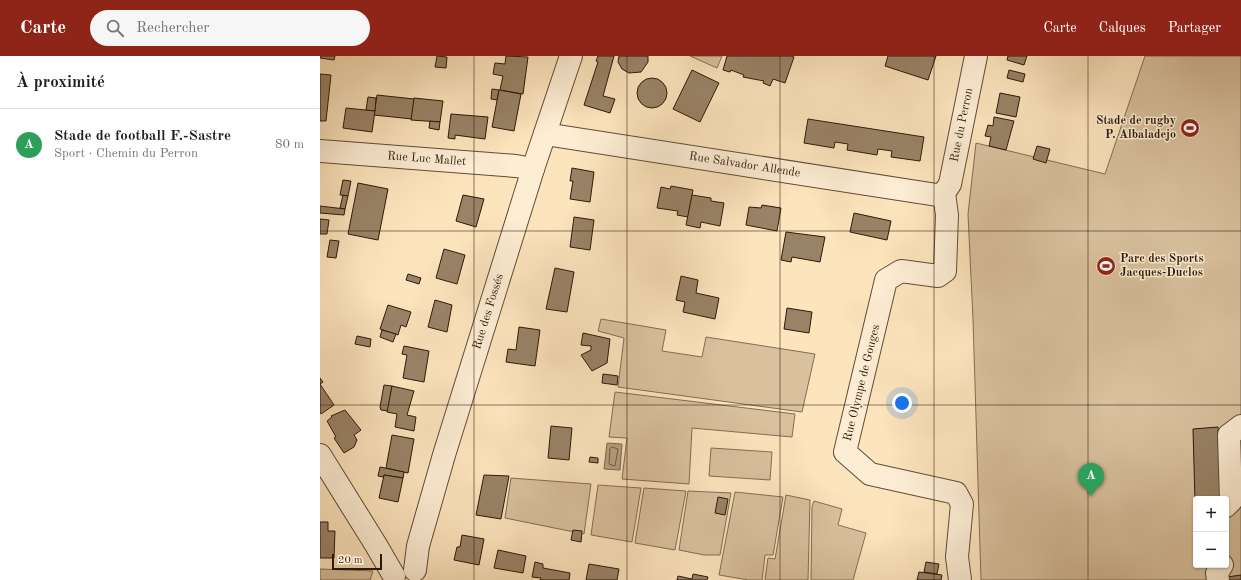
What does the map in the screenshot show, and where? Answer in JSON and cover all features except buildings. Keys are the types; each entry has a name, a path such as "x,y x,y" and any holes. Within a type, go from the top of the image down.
{"street":[{"name":"Rue du Perron","path":"944,193 950,184 976,56"},
{"name":"Rue des Fossés","path":"422,575 418,546 444,455 545,134 566,57"},
{"name":"Rue Salvador Allende","path":"545,134 937,195 944,193"},
{"name":"Rue Luc Mallet","path":"320,151 516,166 533,169"},
{"name":"Rue Olympe de Gouges","path":"944,193 948,215 945,271 938,276 901,271 886,280 845,452 870,474 956,493 962,504 957,557 960,580"},
{"path":"1229,503 1231,501 1229,435 1241,426"},
{"path":"320,455 376,545 393,578 400,572 422,575"},
{"path":"1218,580 1217,573 1220,568"}],"shaded area":[{"path":"690,56 722,56 717,68"},
{"name":"Parc des Sports Jacques-Duclos","path":"1145,56 1241,56 1241,580 981,580 973,319 968,214 976,143 1105,174"},
{"path":"601,319 666,330 662,351 702,357 706,337 815,354 802,412 618,387 624,338 598,331"},
{"path":"615,392 795,414 792,437 692,428 689,484 622,479 627,438 609,437"},
{"path":"711,448 772,452 770,480 709,476"},
{"path":"511,478 591,484 584,534 505,518"},
{"path":"598,485 641,488 632,542 591,535"},
{"path":"644,488 686,491 675,550 635,543"},
{"path":"688,491 731,493 720,555 704,555 679,550"},
{"path":"735,492 783,497 773,555 765,555 762,580 749,580 719,575"},
{"path":"786,495 810,500 808,580 765,580 768,558 775,559"},
{"path":"814,501 842,509 838,525 866,533 853,580 811,580 812,507"},
{"path":"320,569 373,571 370,580 320,580"}],"water":[{"path":"607,443 622,444 620,470 604,469"}],"place":[{"name":"Stade de rugby P. Albaladejo","path":"1190,128"},
{"name":"Parc des Sports Jacques-Duclos","path":"1106,266"},
{"name":"Stade de football F.-Sastre","path":"1091,496"}]}
